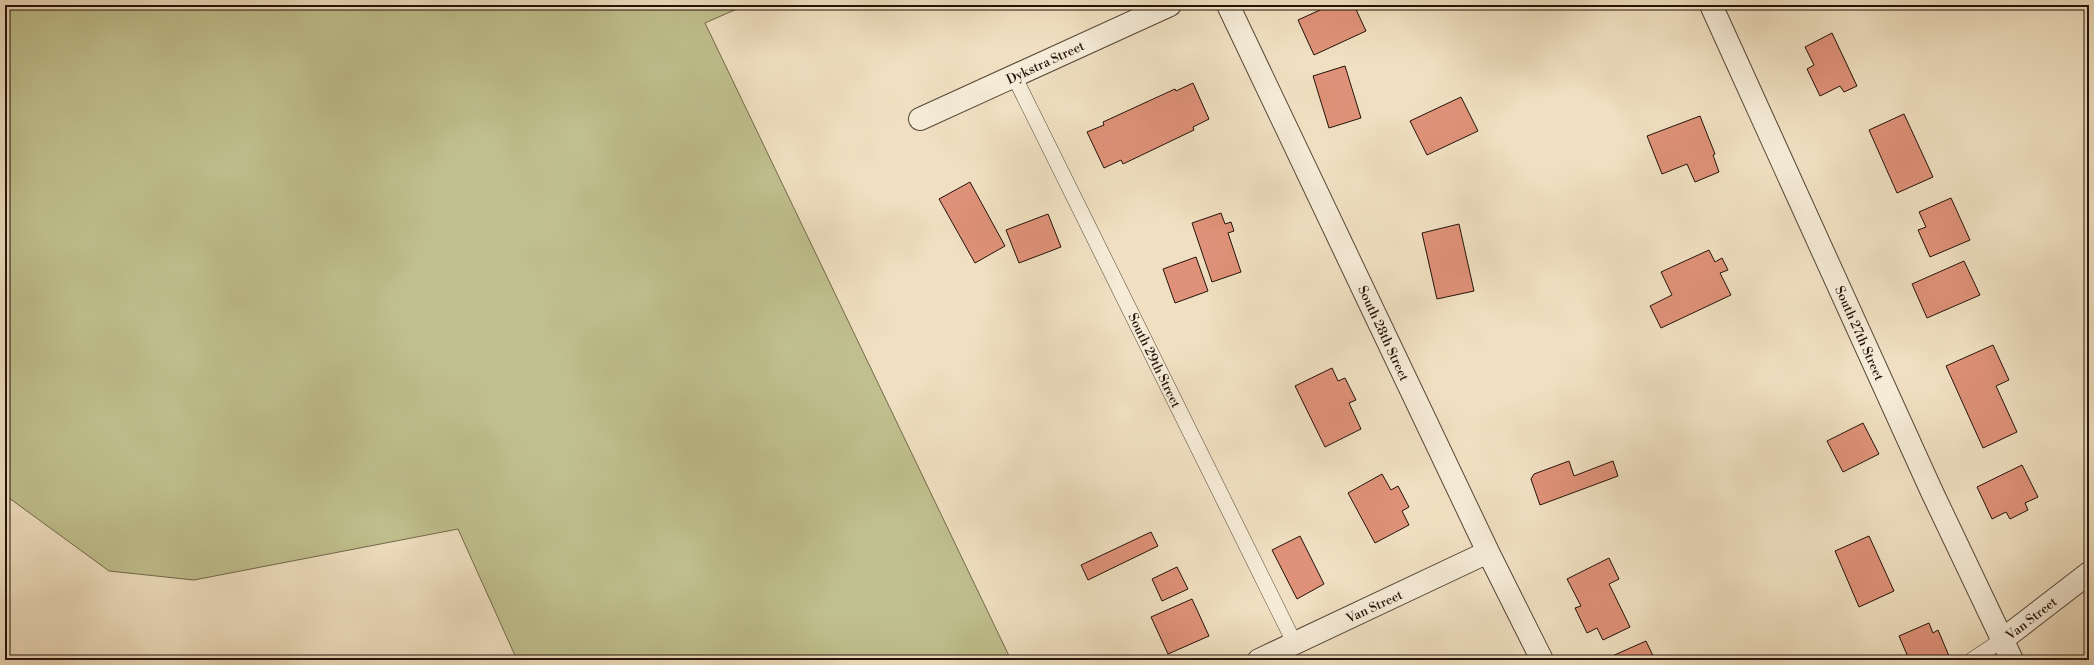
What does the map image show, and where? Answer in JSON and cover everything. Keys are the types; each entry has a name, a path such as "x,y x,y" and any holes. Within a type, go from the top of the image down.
{"street":[{"name":"Dykstra Street","path":"920,119 1170,5"},
{"name":"South 28th Street","path":"1228,5 1488,552 1542,660"},
{"name":"South 27th Street","path":"1711,5 1932,492 2012,660"},
{"name":"Van Street","path":"1259,660 1488,552"},
{"name":"Van Street","path":"2002,640 2089,573"}],"lane":[{"name":"South 29th Street","path":"1014,76 1295,644"},
{"name":"Van Street","path":"1972,660 2002,640"}],"green space":[{"path":"5,5 746,5 705,23 1011,660 517,660 458,529 194,580 109,571 5,495"}],"building":[{"path":"1331,5 1354,5 1366,31 1314,55 1298,20"},
{"path":"1832,33 1857,86 1844,92 1840,86 1820,96 1807,69 1814,65 1805,47"},
{"path":"1345,66 1361,118 1329,128 1313,76"},
{"path":"1193,83 1209,119 1193,127 1194,130 1123,164 1121,160 1104,168 1087,132 1104,125 1103,122 1175,89 1176,91"},
{"path":"1461,97 1478,131 1427,155 1410,121"},
{"path":"1904,114 1933,177 1897,193 1869,130"},
{"path":"1700,116 1715,154 1713,155 1719,172 1695,182 1687,164 1662,174 1647,136"},
{"path":"2089,173 2089,186 2084,176"},
{"path":"970,182 1005,246 975,263 939,199"},
{"path":"1951,198 1970,240 1930,257 1918,230 1926,227 1919,212"},
{"path":"1221,213 1225,224 1231,222 1234,231 1228,233 1241,272 1212,282 1192,223"},
{"path":"1048,214 1061,247 1019,263 1006,230"},
{"path":"1459,224 1474,291 1437,299 1422,233"},
{"path":"1709,250 1715,262 1722,258 1728,270 1720,273 1731,295 1661,328 1650,306 1672,295 1661,272"},
{"path":"1196,257 1208,291 1175,303 1163,269"},
{"path":"1964,261 1980,295 1927,318 1912,284"},
{"path":"1993,345 2009,380 1996,386 2017,432 1983,448 1946,366"},
{"path":"1332,368 1338,381 1345,378 1356,400 1349,403 1361,429 1325,447 1295,386"},
{"path":"1863,423 1879,454 1843,472 1827,441"},
{"path":"1569,461 1574,476 1613,461 1618,476 1540,505 1531,479 1534,474"},
{"path":"2022,465 2038,497 2025,503 2028,510 2010,519 2006,512 1992,519 1977,487"},
{"path":"1382,474 1391,490 1398,486 1409,507 1402,511 1409,525 1375,543 1348,493"},
{"path":"1151,532 1158,546 1088,580 1081,565"},
{"path":"1300,536 1324,584 1297,599 1272,550"},
{"path":"1869,536 1894,591 1859,607 1835,551"},
{"path":"1609,558 1619,579 1609,584 1630,627 1603,640 1597,628 1587,633 1575,608 1581,606 1567,579"},
{"path":"1177,567 1188,589 1162,601 1152,579"},
{"path":"1192,599 1209,636 1168,654 1151,617"},
{"path":"1929,623 1933,633 1938,630 1949,656 1941,660 1902,660 1908,657 1899,636"},
{"path":"1646,641 1655,660 1612,660 1610,657"}]}
